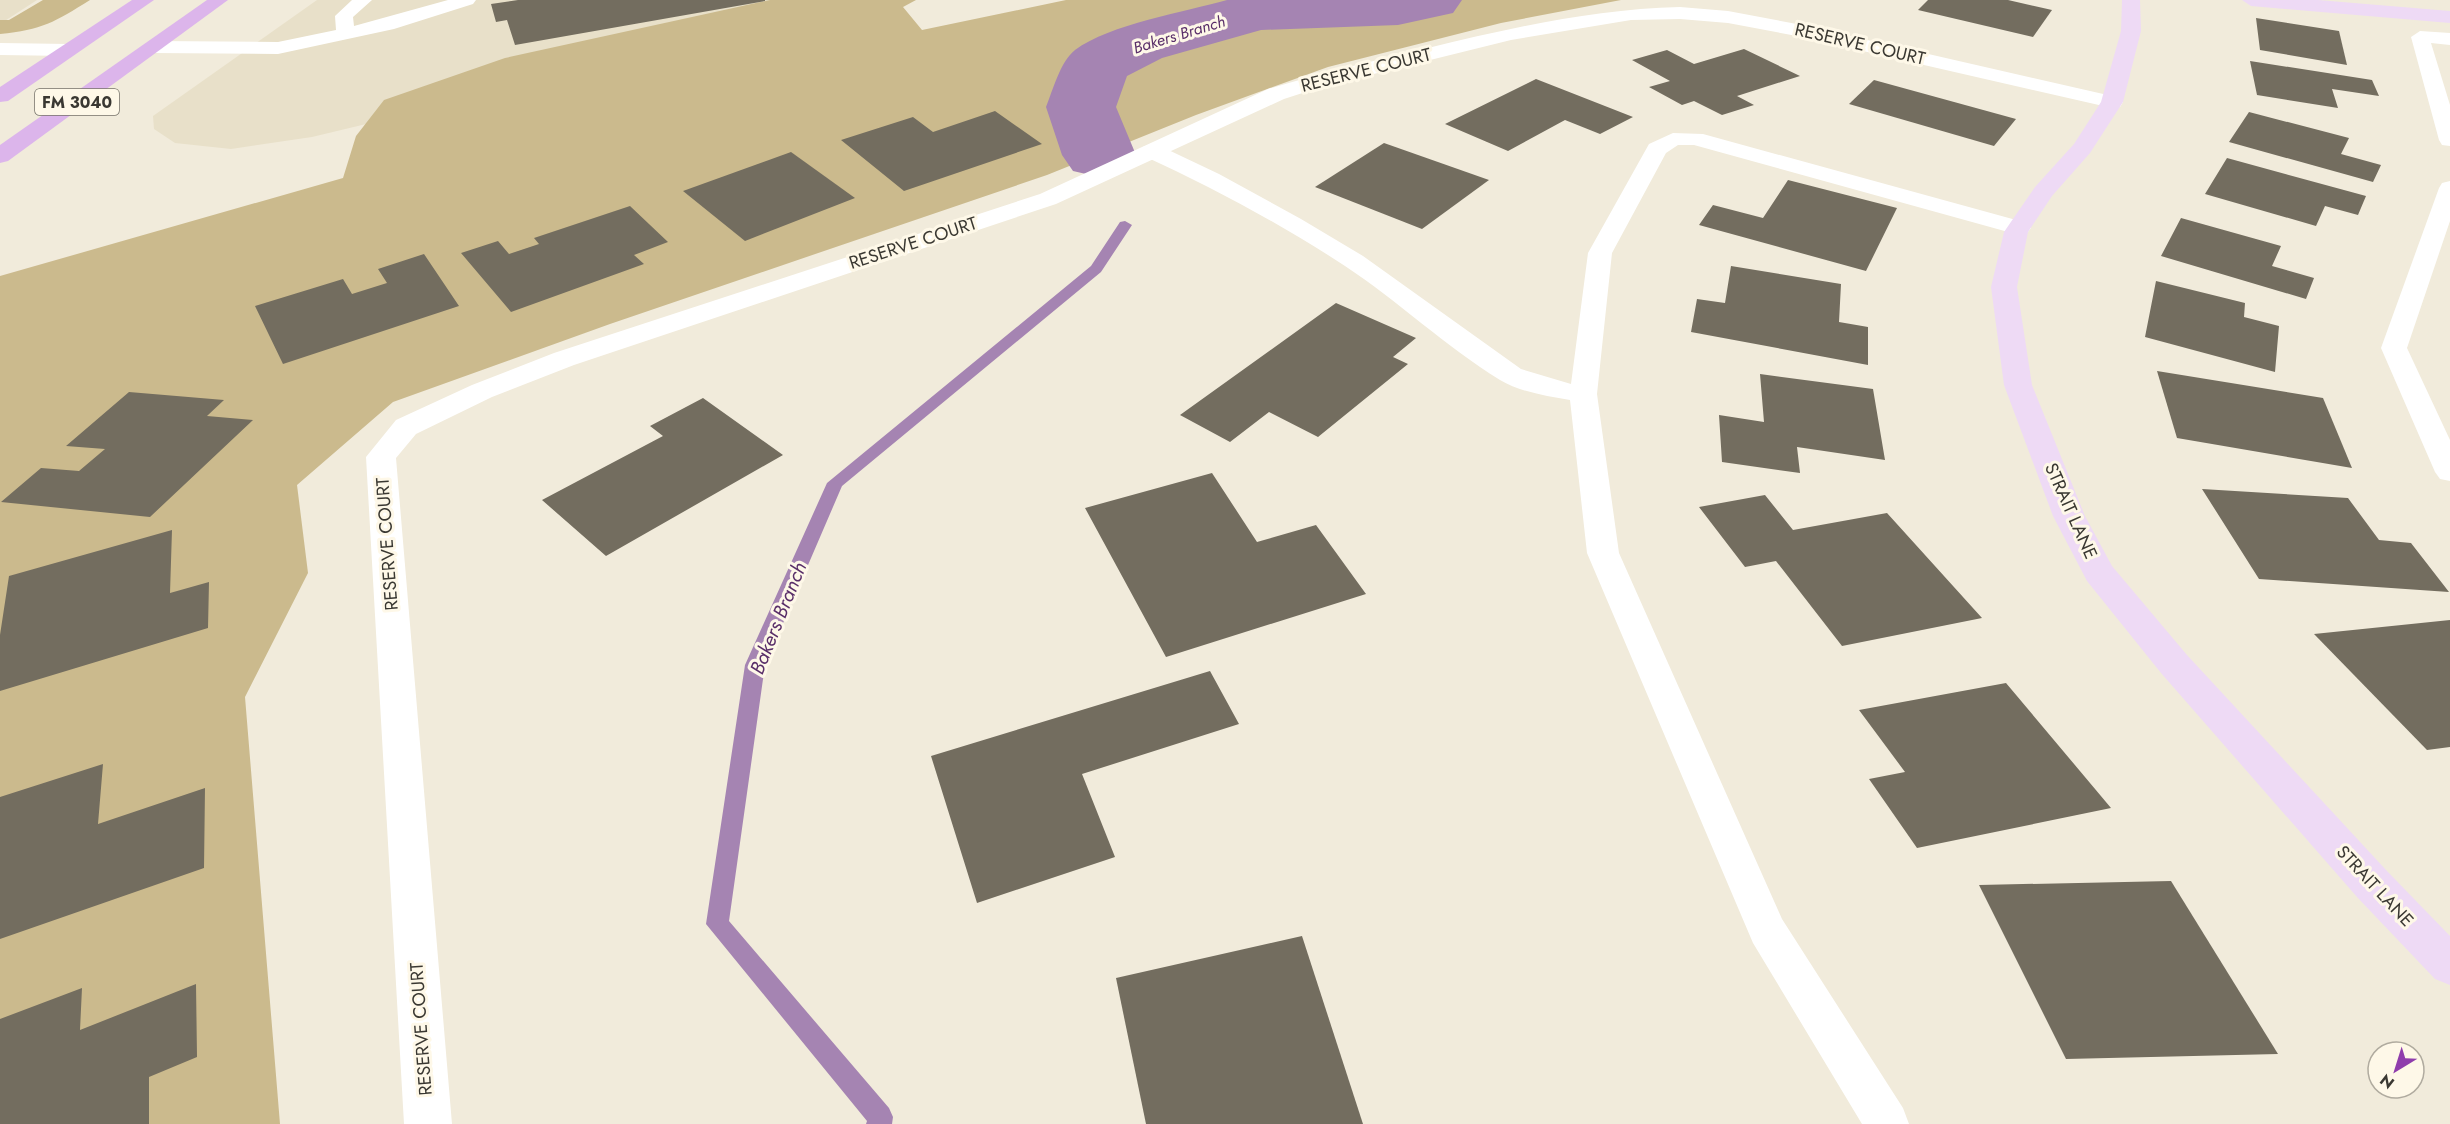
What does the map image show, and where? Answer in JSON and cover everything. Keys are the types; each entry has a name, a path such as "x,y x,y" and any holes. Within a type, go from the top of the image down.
{"main road":[{"name":"FM 3040","path":"0,96 145,0"},
{"name":"FM 3040","path":"0,156 219,0"},
{"path":"69,50 153,47"}],"street":[{"name":"STRAIT LANE","path":"2131,0 2131,31 2112,102 2082,148 2043,192 2019,228 2004,287 2018,385 2069,516 2099,573 2174,664 2372,884 2450,965"},
{"path":"2251,0 2450,17"},
{"name":"RESERVE COURT","path":"428,1124 381,457 406,427 482,391 564,359 1048,199 1276,94 1314,82 1511,34 1630,14 1680,13 1728,17 1802,31 2112,102"}],"lane":[{"path":"346,34 344,16 363,0"},
{"path":"420,15 435,0"},
{"path":"153,47 275,57 346,34 401,21 467,0"},
{"path":"401,21 423,34"},
{"path":"2450,39 2420,37 2450,140"},
{"path":"0,49 69,50"},
{"path":"1887,1124 1767,930 1603,553 1583,394 1600,253 1657,149 1673,139 1695,139 2019,228"},
{"path":"1152,151 1283,218 1354,261 1511,375 1548,388 1583,394"},
{"path":"2450,188 2394,348 2450,472"}],"shaded area":[{"path":"0,0 37,0 0,24"},
{"path":"43,0 90,0 48,24 0,34 0,20 9,20"},
{"path":"317,0 882,0 312,137 231,149 175,143 154,129 153,116"},
{"path":"770,0 916,0 903,7 922,30 1066,0 1621,0 1501,23 1328,67 1196,115 1047,175 610,324 393,402 297,485 308,573 245,697 280,1124 0,1124 0,276 343,178 356,136 384,100 505,58"}],"building":[{"path":"518,0 765,1 515,45 507,20 496,22 491,4"},
{"path":"1928,0 2008,0 2052,10 2033,37 1918,10"},
{"path":"2256,18 2339,31 2347,65 2260,50"},
{"path":"1744,49 1800,76 1737,96 1754,105 1722,115 1694,101 1682,105 1649,87 1670,81 1632,60 1667,50 1694,64"},
{"path":"2250,61 2372,80 2379,96 2332,89 2338,108 2257,95"},
{"path":"1536,79 1633,117 1600,134 1565,120 1508,151 1445,124"},
{"path":"1874,80 2016,119 1994,146 1849,104"},
{"path":"995,111 1042,144 904,191 841,140 913,117 933,132"},
{"path":"2249,112 2349,138 2341,154 2381,165 2373,182 2229,142"},
{"path":"1384,143 1489,180 1422,229 1315,187"},
{"path":"791,152 855,198 745,241 683,191"},
{"path":"2227,158 2366,196 2358,215 2325,206 2316,226 2205,194"},
{"path":"1788,180 1897,208 1866,271 1699,225 1713,205 1763,218"},
{"path":"630,206 668,242 634,255 644,264 511,312 461,253 498,241 509,254 539,244 534,238"},
{"path":"2181,218 2281,246 2272,266 2314,278 2306,299 2161,256"},
{"path":"424,254 459,306 283,364 255,306 343,279 352,294 387,283 378,269"},
{"path":"1731,266 1841,284 1839,322 1868,327 1868,365 1691,332 1697,299 1725,303"},
{"path":"2156,281 2245,303 2244,317 2279,326 2275,372 2145,337"},
{"path":"1336,303 1416,338 1393,357 1408,364 1318,437 1269,412 1230,442 1180,415"},
{"path":"2157,371 2323,398 2352,468 2177,438"},
{"path":"1760,374 1873,389 1885,460 1797,447 1800,473 1722,462 1719,415 1764,422"},
{"path":"129,392 224,400 207,416 253,420 150,517 1,502 41,468 79,471 105,449 66,446"},
{"path":"703,398 783,455 606,556 542,500 663,436 650,426"},
{"path":"1212,473 1257,542 1316,525 1366,594 1166,657 1085,508"},
{"path":"2202,489 2348,498 2379,540 2411,543 2449,592 2259,579"},
{"path":"1765,495 1793,530 1887,513 1982,618 1842,646 1776,561 1745,567 1699,507"},
{"path":"172,530 170,593 209,582 208,628 0,691 0,635 9,576"},
{"path":"2450,620 2450,747 2427,750 2314,634"},
{"path":"1210,671 1239,724 1082,774 1115,857 977,903 931,756"},
{"path":"2006,683 2111,808 1917,848 1869,779 1905,772 1859,710"},
{"path":"103,764 98,824 205,788 204,868 0,939 0,797"},
{"path":"2171,881 2278,1054 2066,1059 1979,885"},
{"path":"1302,936 1363,1124 1146,1124 1116,978"},
{"path":"196,984 197,1057 149,1077 149,1124 0,1124 0,1019 82,988 80,1030"}],"waterway":[{"name":"Bakers Branch","path":"1099,155 1081,107 1098,65 1139,44 1258,11 1398,6 1431,0"},
{"name":"Bakers Branch","path":"879,1124 880,1117 717,924 755,665 835,483 1096,269 1125,225"}]}
